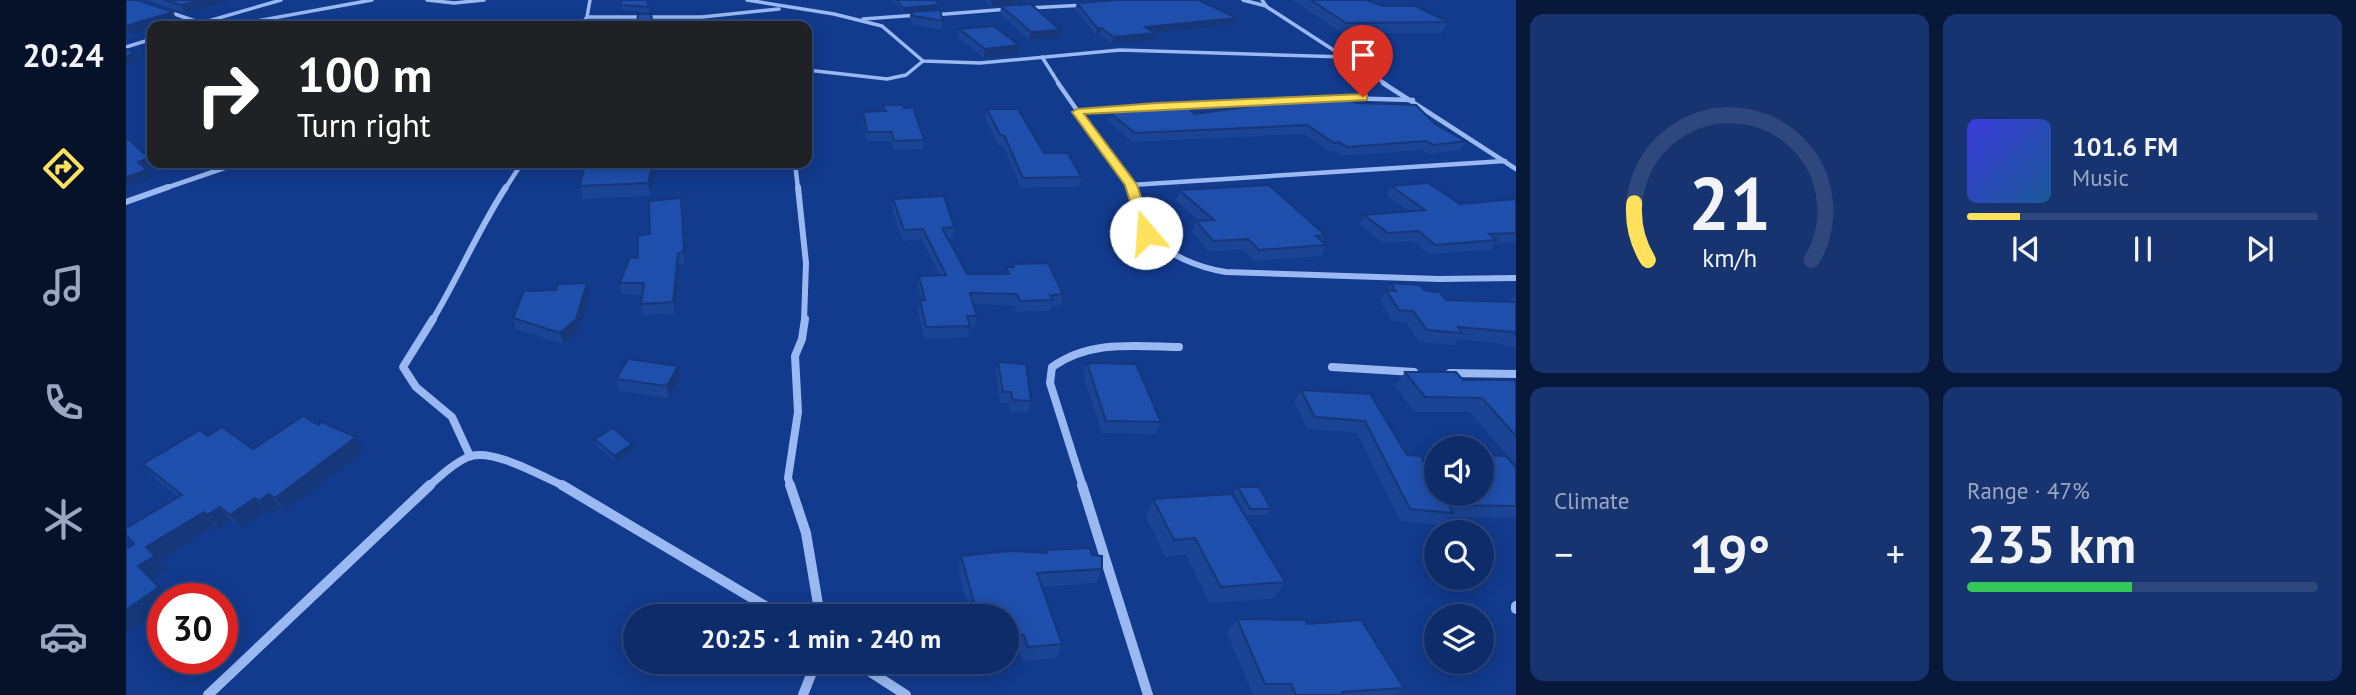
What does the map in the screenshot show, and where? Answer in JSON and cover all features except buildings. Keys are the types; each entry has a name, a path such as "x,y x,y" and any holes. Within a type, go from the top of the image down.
{"street":[{"path":"209,21 281,0"},
{"path":"256,21 372,0"},
{"path":"427,0 461,3 484,0"},
{"path":"584,21 590,0"},
{"path":"747,0 859,19 883,26 899,36 918,59 923,61 979,63 1147,50 1345,57"},
{"path":"1243,0 1267,7 1516,169"},
{"path":"1262,0 1267,7"},
{"path":"1023,8 1095,5"},
{"path":"156,8 196,21"},
{"path":"587,17 702,18 786,8"},
{"path":"859,19 1011,9"},
{"path":"126,47 147,42"},
{"path":"1042,57 1077,112 1131,185 1146,233 1180,257 1207,269 1226,272 1439,279 1516,278"},
{"path":"812,71 887,79 906,75 923,61"},
{"path":"1336,99 1413,100"},
{"path":"1077,112 1267,101"},
{"path":"1131,185 1505,161"},
{"path":"126,202 225,168"},
{"path":"470,456 461,430 448,413 406,379 403,367 457,279 491,210 519,168"},
{"path":"796,168 806,263 806,310 802,339 795,356 799,412 788,478 806,533 818,604"},
{"path":"1148,695 1050,383 1052,367 1064,356 1094,346 1179,347"},
{"path":"1332,368 1421,373"},
{"path":"1445,373 1516,374"},
{"path":"208,695 442,474 470,456 495,456 568,488 762,604"},
{"path":"803,695 811,674"},
{"path":"874,674 906,695"}],"route":[{"path":"1146,233 1131,185 1077,112 1363,97"}]}
